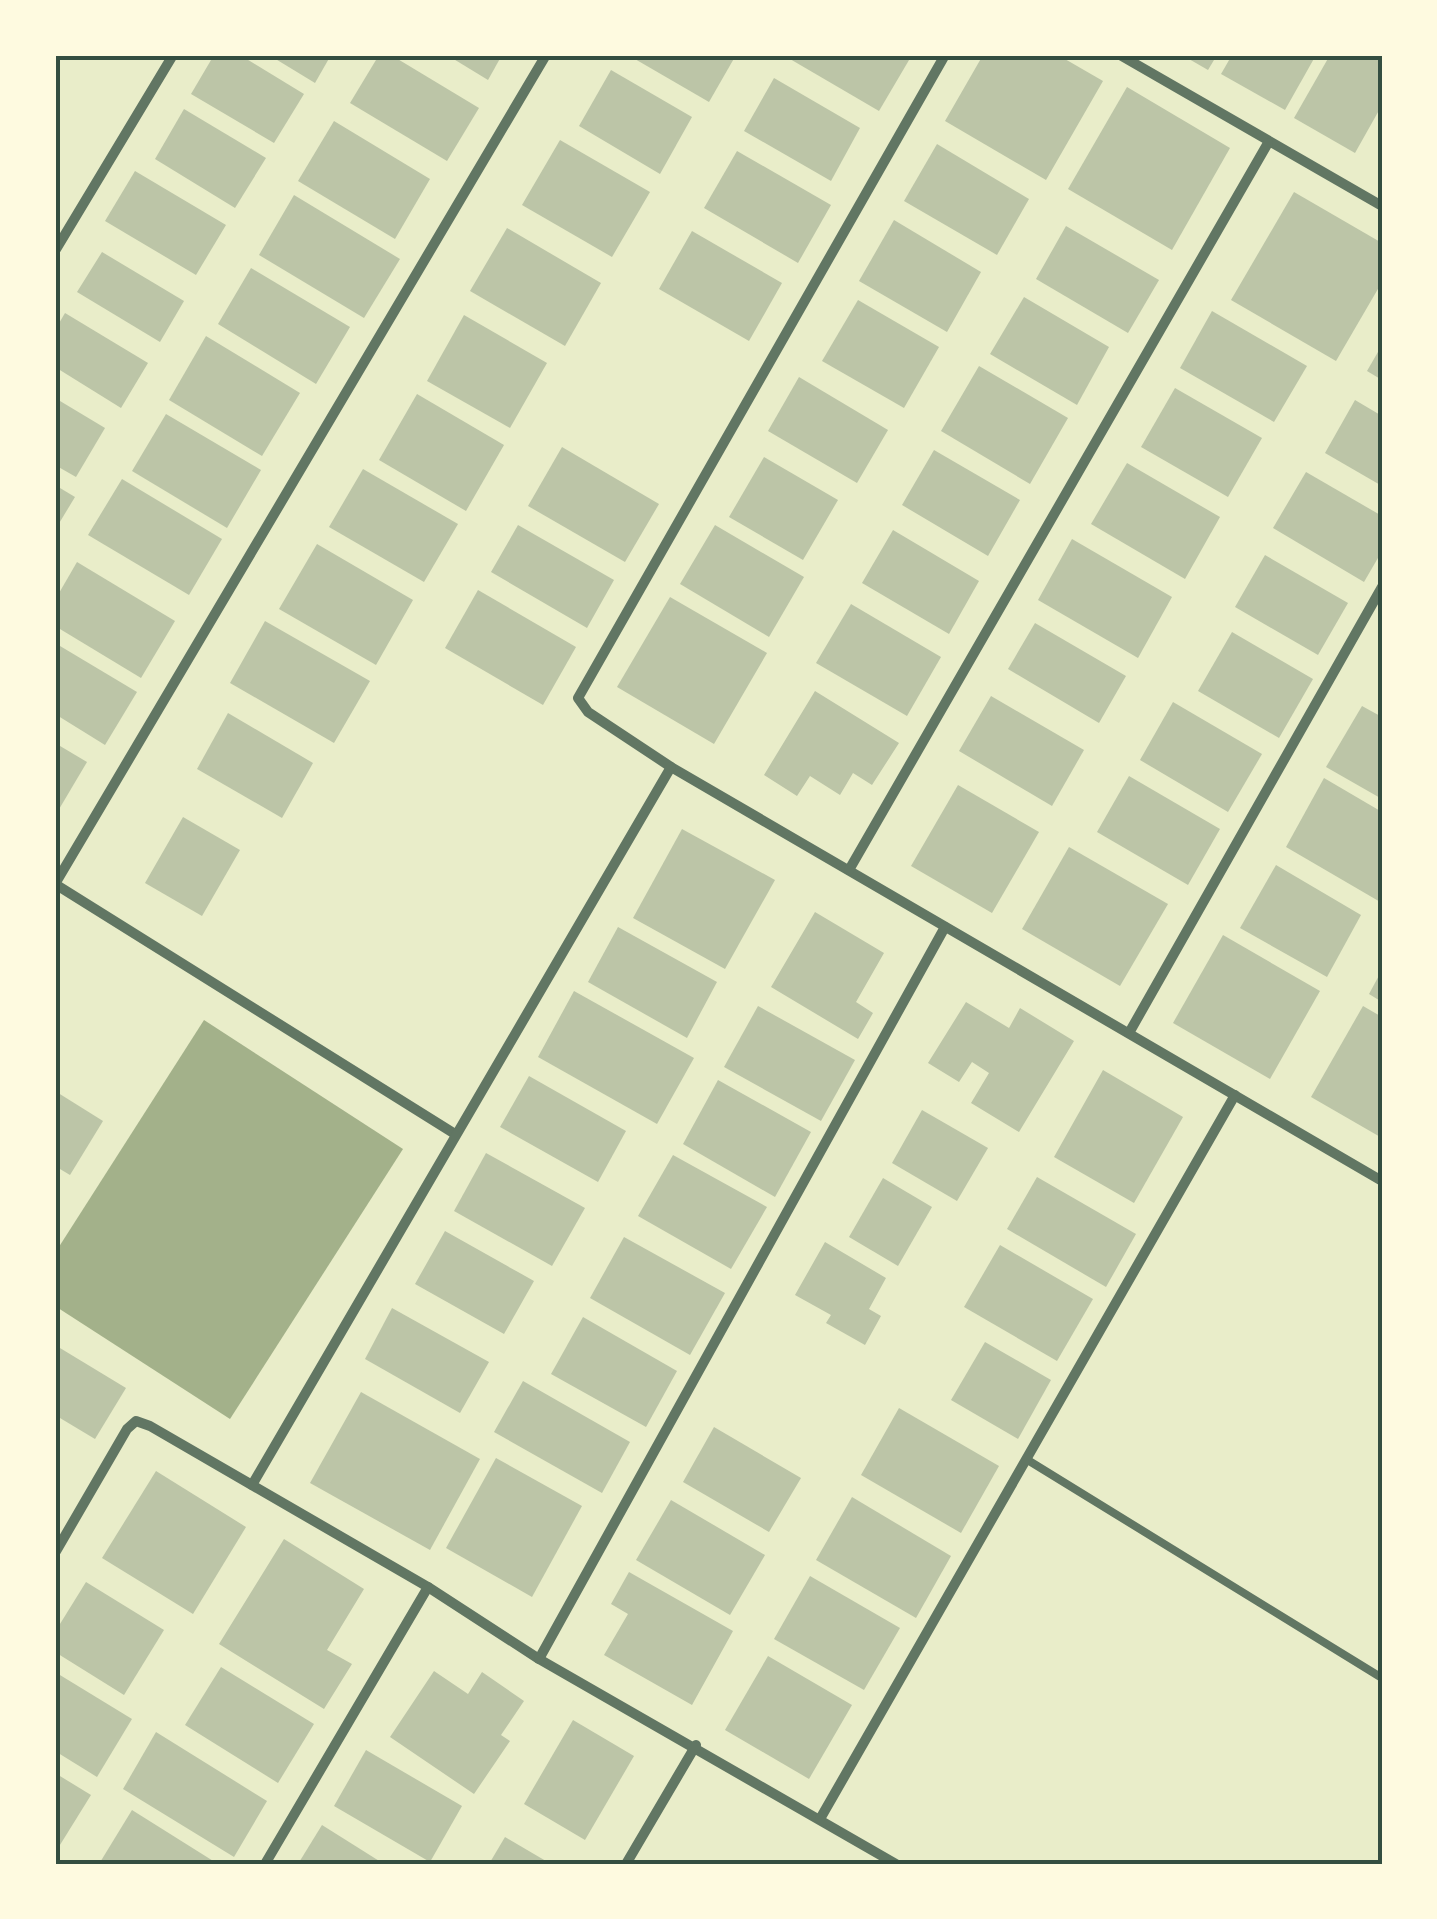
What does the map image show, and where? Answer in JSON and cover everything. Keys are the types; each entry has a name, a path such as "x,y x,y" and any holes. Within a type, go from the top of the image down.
{"street":[{"path":"55,252 173,55"},
{"path":"455,1134 55,884 546,55"},
{"path":"945,55 578,698 588,712 672,767 1382,1181"},
{"path":"1120,55 1382,206"},
{"path":"849,870 1268,143"},
{"path":"1129,1033 1382,587"},
{"path":"252,1485 672,767"},
{"path":"538,1658 946,927"},
{"path":"820,1818 1235,1095"},
{"path":"55,1553 136,1420 428,1587 538,1658 696,1745 896,1864"},
{"path":"265,1864 428,1587"},
{"path":"626,1864 696,1745"}],"lane":[{"path":"1026,1459 1382,1678"}],"shaded area":[{"path":"204,1020 403,1149 230,1419 55,1306 55,1253"}],"building":[{"path":"214,55 240,55 304,94 274,143 191,94"},
{"path":"269,55 331,55 315,83"},
{"path":"379,55 391,55 479,108 447,161 350,103"},
{"path":"447,55 502,55 488,80"},
{"path":"628,55 736,55 709,102"},
{"path":"792,55 912,55 879,111 790,59"},
{"path":"983,55 1058,55 1103,81 1046,180 945,121"},
{"path":"1182,55 1217,55 1208,70"},
{"path":"1232,55 1316,55 1285,110 1221,74"},
{"path":"1330,55 1382,55 1382,105 1355,153 1294,118"},
{"path":"611,70 692,117 660,174 579,126"},
{"path":"774,78 860,128 831,181 744,131"},
{"path":"1127,87 1230,148 1172,250 1068,189"},
{"path":"184,109 266,158 235,208 155,159"},
{"path":"334,121 430,179 395,239 298,181"},
{"path":"560,140 650,192 612,257 522,205"},
{"path":"937,144 1029,199 997,255 904,201"},
{"path":"737,151 831,205 798,263 704,208"},
{"path":"135,171 226,225 196,275 105,221"},
{"path":"1294,192 1382,243 1382,282 1336,361 1231,300"},
{"path":"294,195 400,259 364,318 259,255"},
{"path":"894,220 981,272 947,332 859,281"},
{"path":"1066,226 1159,280 1128,333 1036,279"},
{"path":"507,228 601,283 565,346 470,291"},
{"path":"692,231 782,283 749,341 659,289"},
{"path":"102,252 184,301 160,342 77,292"},
{"path":"251,268 350,327 316,384 218,324"},
{"path":"1024,297 1109,347 1077,405 990,354"},
{"path":"858,300 939,347 904,408 822,361"},
{"path":"1212,311 1307,366 1274,422 1180,368"},
{"path":"65,313 148,363 121,408 55,367 55,330"},
{"path":"464,315 547,363 510,428 427,381"},
{"path":"206,336 300,393 262,456 169,400"},
{"path":"1382,345 1382,380 1367,371"},
{"path":"979,366 1068,418 1030,484 941,431"},
{"path":"799,377 888,430 857,483 768,431"},
{"path":"1175,388 1262,438 1228,497 1141,447"},
{"path":"417,394 504,445 466,511 379,460"},
{"path":"55,398 105,428 76,477 55,465"},
{"path":"1355,400 1382,416 1382,486 1325,453"},
{"path":"166,414 261,470 227,528 132,471"},
{"path":"562,447 659,504 625,562 528,506"},
{"path":"934,450 1020,500 988,556 902,505"},
{"path":"764,457 838,500 803,560 729,517"},
{"path":"1127,463 1220,517 1185,579 1091,524"},
{"path":"363,469 458,524 424,582 329,527"},
{"path":"1306,472 1382,516 1382,551 1364,582 1273,528"},
{"path":"122,479 222,539 189,595 88,535"},
{"path":"55,485 75,497 55,530"},
{"path":"518,525 614,580 587,628 491,572"},
{"path":"715,525 804,577 769,637 680,584"},
{"path":"893,530 979,581 949,634 862,583"},
{"path":"1072,539 1172,597 1138,658 1038,600"},
{"path":"317,544 413,600 376,665 279,609"},
{"path":"1265,555 1348,603 1318,655 1235,607"},
{"path":"77,562 175,621 141,678 55,626 55,600"},
{"path":"478,590 576,647 543,705 445,648"},
{"path":"670,597 767,653 714,744 617,687"},
{"path":"851,604 941,657 907,716 816,663"},
{"path":"265,621 370,681 334,743 230,683"},
{"path":"1035,623 1126,676 1099,723 1008,669"},
{"path":"1232,632 1313,679 1279,738 1198,691"},
{"path":"55,643 137,692 105,745 55,714"},
{"path":"815,691 899,743 872,785 853,773 840,795 810,776 797,796 764,775"},
{"path":"991,696 1084,750 1052,806 959,751"},
{"path":"1173,702 1262,754 1228,812 1140,760"},
{"path":"1362,706 1382,717 1382,799 1326,767"},
{"path":"228,713 313,763 282,818 197,769"},
{"path":"55,743 87,762 55,816"},
{"path":"1129,776 1220,829 1188,885 1097,832"},
{"path":"1324,778 1382,812 1382,903 1286,847"},
{"path":"958,785 1039,832 992,913 911,866"},
{"path":"183,817 240,850 202,916 145,883"},
{"path":"682,829 775,880 725,969 633,918"},
{"path":"1069,847 1168,904 1120,986 1022,929"},
{"path":"1276,865 1361,915 1327,977 1240,928"},
{"path":"815,912 884,953 856,1002 873,1013 858,1039 771,987"},
{"path":"618,927 717,982 687,1038 588,982"},
{"path":"1223,935 1320,991 1270,1079 1173,1023"},
{"path":"1382,970 1382,1002 1369,994"},
{"path":"574,991 694,1058 657,1124 538,1057"},
{"path":"966,1002 1009,1028 1020,1008 1074,1041 1019,1132 971,1103 989,1073 972,1062 959,1082 928,1063"},
{"path":"758,1006 855,1060 821,1121 724,1067"},
{"path":"1363,1006 1382,1017 1382,1138 1311,1097"},
{"path":"1103,1070 1183,1117 1134,1203 1054,1157"},
{"path":"529,1076 626,1131 598,1182 500,1127"},
{"path":"718,1080 811,1132 775,1197 683,1144"},
{"path":"55,1091 103,1121 70,1175 55,1166"},
{"path":"922,1110 988,1148 957,1201 892,1163"},
{"path":"486,1153 585,1208 552,1266 454,1211"},
{"path":"673,1155 767,1207 731,1269 638,1216"},
{"path":"1037,1177 1136,1234 1106,1287 1007,1229"},
{"path":"883,1178 932,1207 898,1266 849,1237"},
{"path":"445,1231 534,1281 504,1334 415,1284"},
{"path":"624,1237 725,1293 690,1355 590,1298"},
{"path":"825,1242 886,1278 869,1309 881,1316 865,1345 826,1323 831,1315 795,1295"},
{"path":"1000,1245 1093,1299 1057,1361 964,1307"},
{"path":"392,1308 489,1362 460,1413 365,1359"},
{"path":"583,1317 677,1371 646,1427 551,1374"},
{"path":"985,1342 1051,1380 1018,1439 951,1400"},
{"path":"55,1345 126,1388 95,1439 55,1415"},
{"path":"523,1381 630,1442 602,1493 494,1432"},
{"path":"361,1392 480,1459 430,1550 310,1483"},
{"path":"899,1408 999,1466 961,1533 861,1475"},
{"path":"714,1427 801,1478 769,1532 683,1482"},
{"path":"496,1458 582,1506 532,1597 446,1548"},
{"path":"156,1471 246,1527 193,1614 102,1558"},
{"path":"852,1497 951,1556 916,1618 816,1560"},
{"path":"671,1500 765,1555 730,1615 636,1560"},
{"path":"284,1539 364,1589 327,1650 352,1664 324,1709 219,1644"},
{"path":"629,1572 733,1631 692,1705 604,1655 628,1614 611,1604"},
{"path":"810,1576 900,1628 864,1690 774,1639"},
{"path":"86,1582 164,1630 124,1695 55,1652 55,1632"},
{"path":"768,1656 852,1705 809,1779 725,1730"},
{"path":"221,1667 314,1724 278,1783 185,1725"},
{"path":"434,1671 468,1694 482,1672 524,1701 501,1735 510,1741 474,1794 390,1737"},
{"path":"55,1672 132,1719 97,1777 55,1751"},
{"path":"573,1720 634,1756 585,1840 524,1804"},
{"path":"156,1732 267,1801 234,1857 123,1789"},
{"path":"366,1750 462,1806 430,1862 334,1806"},
{"path":"55,1773 91,1795 55,1853"},
{"path":"132,1810 218,1864 99,1864"},
{"path":"322,1825 384,1864 298,1864"},
{"path":"505,1837 551,1864 489,1864"}]}
